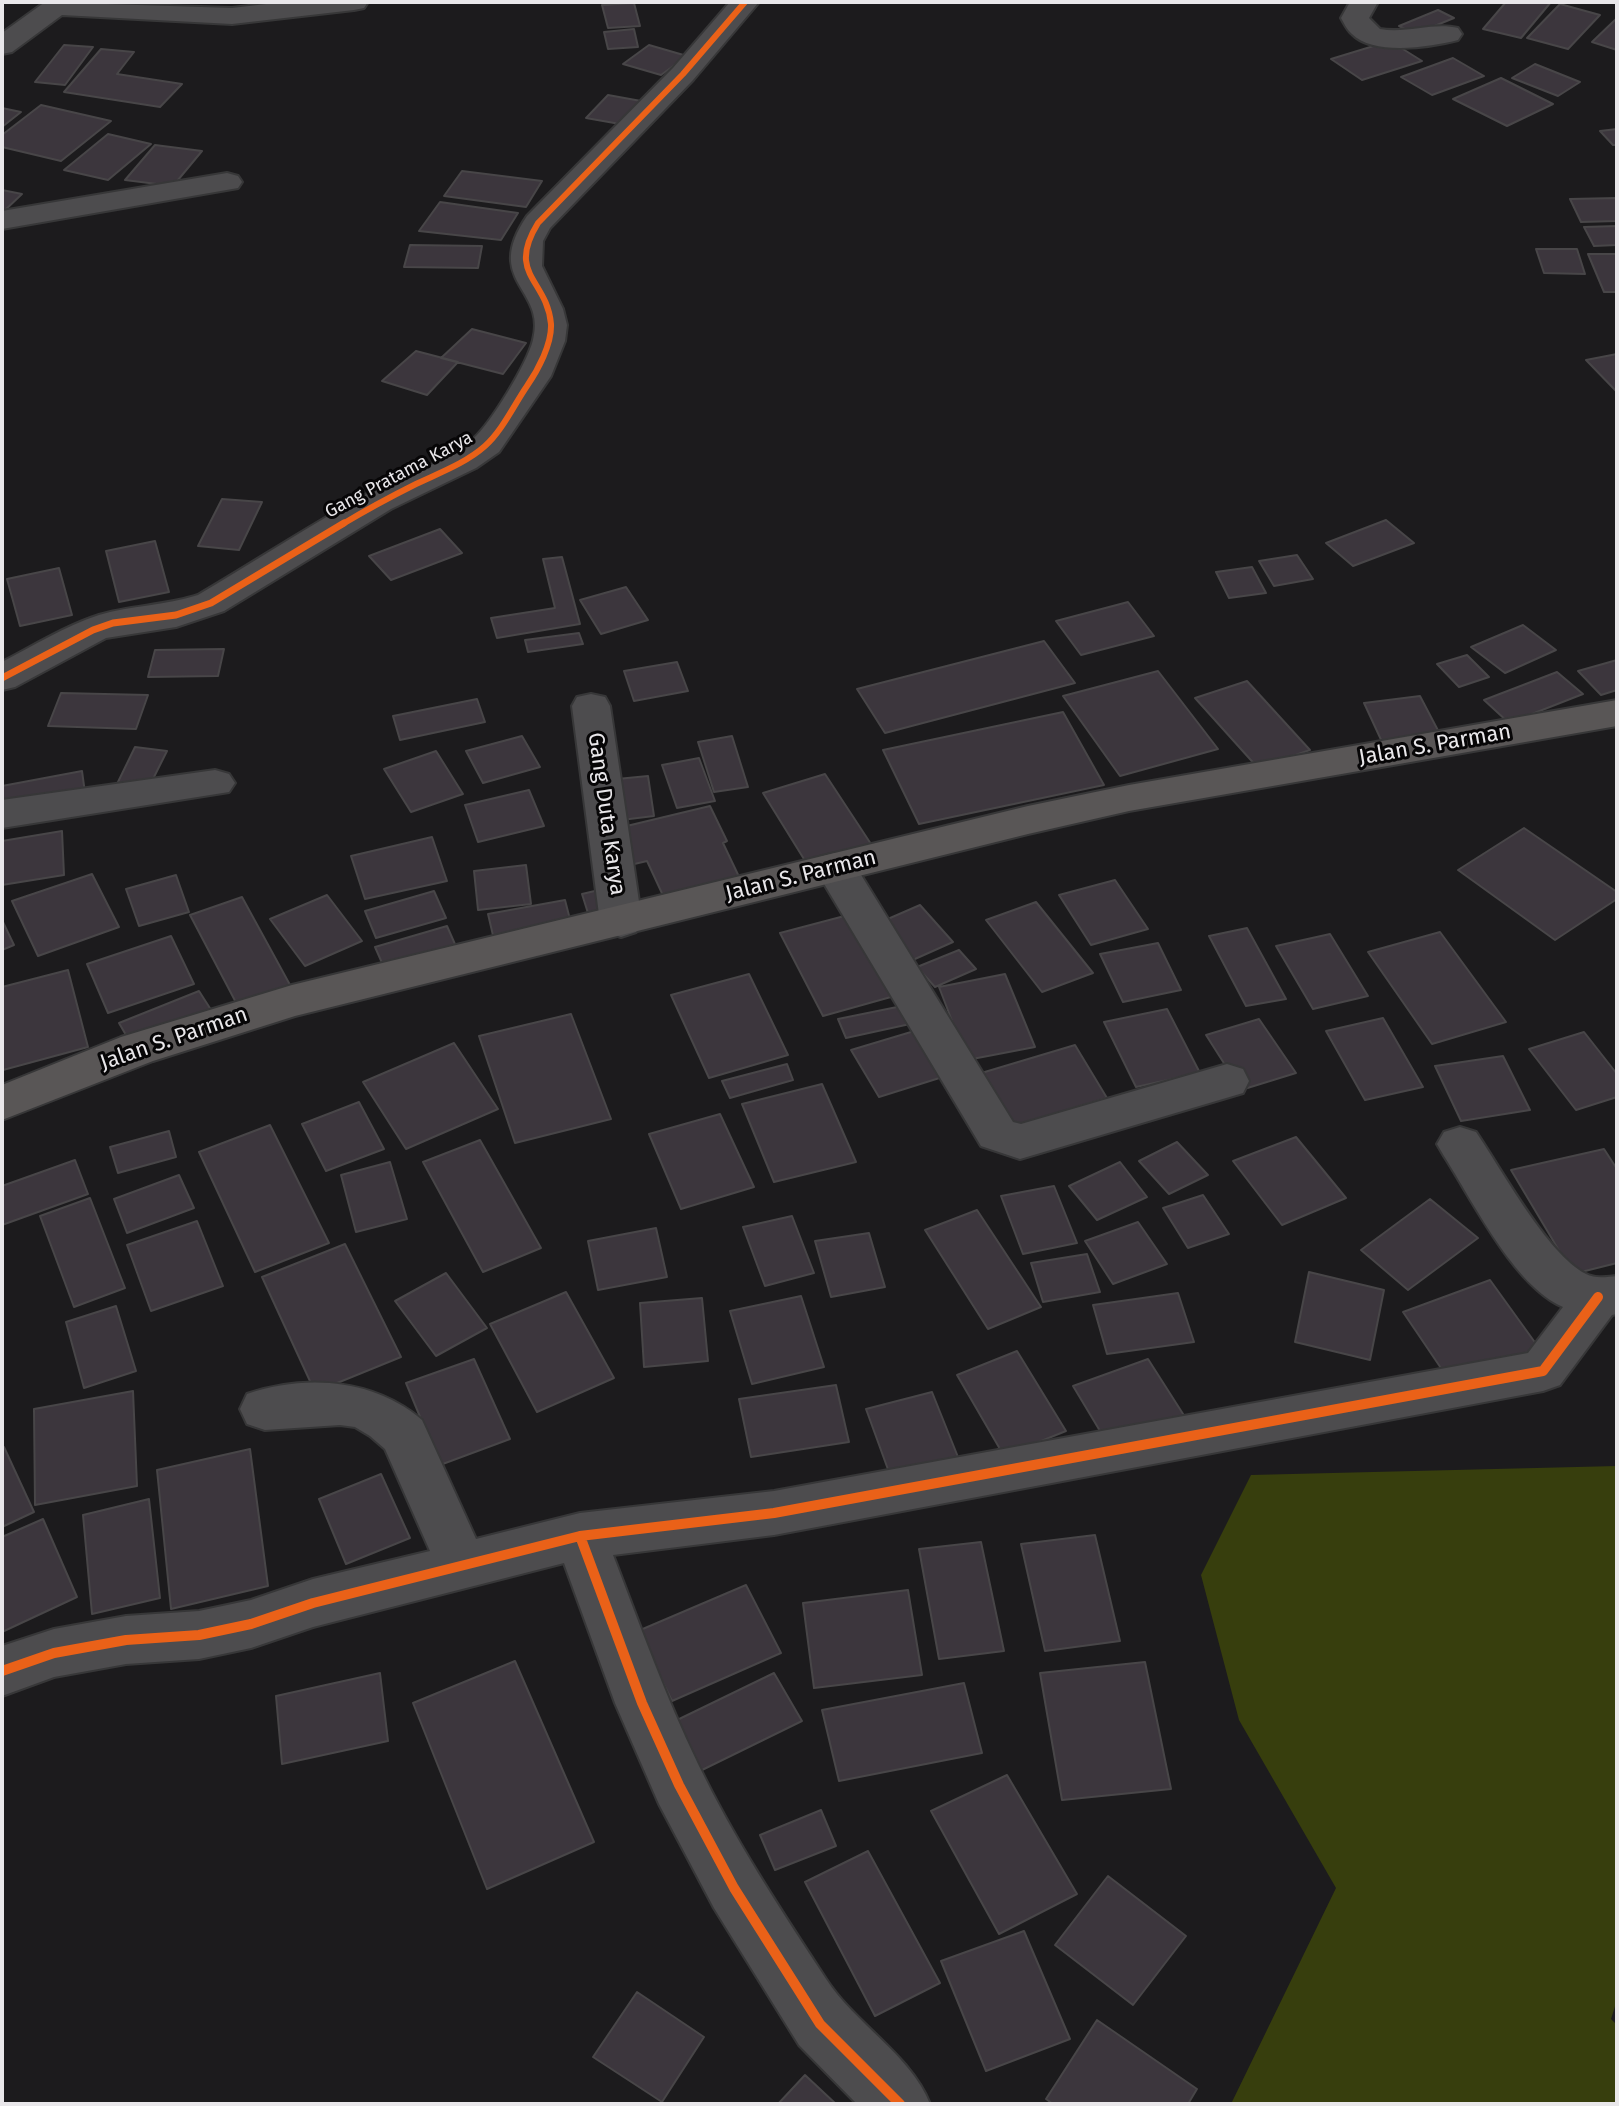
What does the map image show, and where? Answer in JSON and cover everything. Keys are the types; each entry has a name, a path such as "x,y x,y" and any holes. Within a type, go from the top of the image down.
{"main road":[{"name":"Jalan S. Parman","path":"2,1103 137,1049 292,1001 835,867 1129,798 1617,713"}],"street":[{"path":"2,46 60,4 232,16 354,2"},
{"name":"Gang Pratama Karya","path":"2,678 103,626 176,615 211,603 353,517 464,461 487,445 534,376 549,341 551,325 547,309 526,266 527,241 538,223 683,74 725,29 745,2"},
{"path":"1364,2 1355,18 1363,30 1374,35 1391,39 1448,34"},
{"path":"2,220 227,182"},
{"name":"Gang Duta Karya","path":"591,706 621,922"},
{"path":"2,814 215,783"},
{"path":"835,867 964,1086 997,1134 1020,1142 1227,1081"},
{"path":"1460,1144 1545,1268 1573,1291 1608,1296"},
{"path":"2,1671 54,1653 126,1640 199,1635 251,1624 313,1603 580,1536 774,1513 1543,1371 1608,1296"},
{"path":"265,1409 355,1404 371,1408 389,1420 404,1435 462,1565"},
{"path":"580,1536 642,1703 679,1785 734,1888 820,2024 900,2104"}],"green space":[{"path":"1617,1466 1617,2000 1611,2019 1617,2025 1617,2104 1231,2104 1336,1888 1239,1720 1201,1575 1251,1475"}],"building":[{"path":"1506,2 1551,2 1521,38 1483,29"},
{"path":"634,3 640,26 608,28 602,5"},
{"path":"1560,4 1600,15 1568,49 1527,38"},
{"path":"1438,10 1454,18 1415,34 1399,26"},
{"path":"1617,18 1617,50 1592,42"},
{"path":"634,29 638,47 608,49 604,32"},
{"path":"1390,41 1422,61 1362,80 1331,59"},
{"path":"64,45 93,47 65,85 35,82"},
{"path":"649,45 687,56 661,75 623,64"},
{"path":"101,49 134,52 117,74 182,84 160,107 64,92"},
{"path":"1453,58 1484,76 1432,95 1401,77"},
{"path":"1535,64 1580,82 1558,96 1512,78"},
{"path":"1501,78 1553,104 1507,126 1453,99"},
{"path":"608,95 641,101 620,124 586,118"},
{"path":"41,105 111,121 61,161 2,147 2,135"},
{"path":"2,108 21,112 2,127"},
{"path":"1617,129 1617,145 1613,145 1600,131"},
{"path":"108,134 151,144 108,180 64,170"},
{"path":"155,145 202,151 173,186 125,180"},
{"path":"462,171 542,181 526,207 444,196"},
{"path":"2,190 22,194 2,213"},
{"path":"1617,198 1617,221 1581,222 1570,199"},
{"path":"440,202 518,213 501,240 419,231"},
{"path":"1617,226 1617,245 1594,246 1584,227"},
{"path":"410,245 482,246 478,268 404,267"},
{"path":"1536,249 1577,249 1585,274 1544,273"},
{"path":"1588,254 1617,254 1617,292 1604,292"},
{"path":"472,329 526,343 503,374 441,358"},
{"path":"416,351 458,362 427,395 382,381"},
{"path":"1617,354 1617,392 1586,360"},
{"path":"222,499 262,502 239,550 198,546"},
{"path":"1386,520 1414,543 1353,566 1326,543"},
{"path":"440,529 462,553 391,580 369,556"},
{"path":"155,541 169,592 119,602 106,551"},
{"path":"1297,555 1313,579 1274,586 1259,561"},
{"path":"562,557 580,624 497,638 491,618 555,608 543,559"},
{"path":"1252,567 1266,593 1229,598 1216,572"},
{"path":"59,568 72,615 20,626 7,579"},
{"path":"626,587 648,620 601,634 580,600"},
{"path":"1128,602 1154,636 1081,655 1056,621"},
{"path":"1523,625 1556,650 1505,673 1471,647"},
{"path":"579,633 583,644 528,652 525,640"},
{"path":"1044,641 1075,683 885,733 857,689"},
{"path":"224,649 218,676 148,677 155,650"},
{"path":"1467,655 1489,677 1459,687 1437,664"},
{"path":"1617,660 1617,690 1601,695 1578,671"},
{"path":"677,662 688,691 634,701 624,671"},
{"path":"1158,671 1218,749 1120,776 1063,696"},
{"path":"1557,672 1583,694 1509,723 1484,700"},
{"path":"1247,681 1310,750 1258,768 1195,698"},
{"path":"61,693 148,695 136,729 48,726"},
{"path":"1420,696 1442,738 1383,744 1364,703"},
{"path":"477,699 485,722 400,740 393,716"},
{"path":"1063,712 1104,785 919,824 883,750"},
{"path":"522,736 540,767 483,783 466,751"},
{"path":"732,736 748,787 714,792 698,742"},
{"path":"135,747 167,751 149,787 117,784"},
{"path":"436,751 463,794 411,812 384,769"},
{"path":"699,758 715,801 677,808 662,765"},
{"path":"82,771 85,793 2,809 2,786"},
{"path":"825,774 871,844 807,864 763,793"},
{"path":"648,776 654,816 613,821 607,780"},
{"path":"529,790 544,826 478,842 465,805"},
{"path":"710,806 742,883 666,902 647,861 626,866 610,830"},
{"path":"1524,828 1617,892 1617,899 1555,940 1458,870"},
{"path":"62,831 64,875 2,885 2,841"},
{"path":"432,837 447,881 365,899 351,856"},
{"path":"526,865 531,904 478,910 474,871"},
{"path":"92,874 119,927 38,956 12,901"},
{"path":"176,875 189,912 139,926 126,889"},
{"path":"1115,880 1148,929 1091,945 1059,895"},
{"path":"599,890 610,922 592,926 582,894"},
{"path":"434,891 446,918 376,938 365,911"},
{"path":"327,895 362,941 305,966 270,919"},
{"path":"242,897 295,994 242,1014 190,915"},
{"path":"565,900 573,931 495,944 488,914"},
{"path":"1036,902 1093,973 1042,992 986,920"},
{"path":"920,905 953,942 906,963 874,925"},
{"path":"852,914 898,995 823,1016 780,933"},
{"path":"2,920 14,945 2,950"},
{"path":"447,926 458,951 386,972 375,947"},
{"path":"1247,928 1286,999 1246,1006 1209,936"},
{"path":"1440,932 1506,1022 1432,1044 1368,952"},
{"path":"1330,934 1368,996 1313,1009 1276,946"},
{"path":"171,936 194,984 108,1013 87,964"},
{"path":"1158,943 1181,990 1123,1002 1100,954"},
{"path":"959,950 976,969 935,987 917,967"},
{"path":"68,970 88,1047 3,1070 2,987"},
{"path":"749,974 788,1055 709,1078 671,995"},
{"path":"1005,974 1035,1047 967,1060 939,987"},
{"path":"199,991 215,1016 134,1049 119,1023"},
{"path":"902,1006 910,1024 846,1038 838,1019"},
{"path":"1167,1009 1200,1073 1136,1087 1104,1022"},
{"path":"571,1014 611,1119 515,1143 479,1036"},
{"path":"1383,1018 1423,1087 1365,1100 1326,1031"},
{"path":"1259,1019 1296,1073 1241,1090 1206,1035"},
{"path":"921,1029 949,1075 879,1097 851,1050"},
{"path":"1584,1032 1617,1074 1617,1097 1576,1110 1529,1049"},
{"path":"454,1043 498,1109 406,1149 363,1082"},
{"path":"1075,1045 1107,1098 998,1131 968,1077"},
{"path":"1503,1056 1530,1110 1461,1121 1435,1066"},
{"path":"787,1064 793,1080 730,1098 722,1081"},
{"path":"822,1084 856,1162 774,1182 742,1104"},
{"path":"359,1102 384,1149 326,1171 302,1124"},
{"path":"720,1114 754,1187 681,1209 649,1134"},
{"path":"270,1125 329,1243 255,1272 199,1152"},
{"path":"169,1131 176,1157 118,1173 110,1147"},
{"path":"1296,1137 1346,1198 1282,1225 1233,1161"},
{"path":"480,1140 541,1248 483,1272 423,1162"},
{"path":"1177,1142 1208,1175 1169,1194 1139,1161"},
{"path":"1604,1149 1617,1169 1617,1263 1573,1274 1511,1170"},
{"path":"75,1160 88,1194 2,1225 2,1186"},
{"path":"390,1162 407,1219 356,1232 341,1175"},
{"path":"1120,1162 1147,1197 1097,1220 1069,1186"},
{"path":"179,1175 194,1208 127,1233 114,1199"},
{"path":"1054,1186 1077,1243 1023,1254 1001,1196"},
{"path":"1203,1195 1229,1234 1188,1248 1163,1208"},
{"path":"90,1198 125,1288 74,1307 40,1216"},
{"path":"1430,1199 1478,1238 1408,1290 1361,1250"},
{"path":"977,1210 1041,1307 988,1329 925,1230"},
{"path":"792,1216 814,1273 765,1286 743,1227"},
{"path":"197,1221 223,1286 151,1311 127,1245"},
{"path":"1138,1222 1167,1264 1113,1284 1085,1241"},
{"path":"656,1228 667,1277 598,1290 588,1241"},
{"path":"869,1233 885,1287 831,1297 815,1241"},
{"path":"345,1244 401,1357 315,1392 262,1277"},
{"path":"1087,1254 1100,1292 1043,1302 1031,1263"},
{"path":"1309,1272 1384,1290 1370,1360 1295,1342"},
{"path":"446,1273 487,1328 436,1356 395,1301"},
{"path":"1490,1280 1539,1348 1449,1380 1403,1312"},
{"path":"566,1292 614,1378 537,1412 490,1324"},
{"path":"1178,1293 1194,1342 1107,1354 1093,1305"},
{"path":"801,1296 824,1367 752,1384 730,1311"},
{"path":"702,1298 708,1361 644,1367 640,1303"},
{"path":"116,1306 136,1371 84,1388 66,1322"},
{"path":"1017,1351 1066,1431 1004,1456 957,1375"},
{"path":"474,1359 510,1439 440,1465 406,1383"},
{"path":"1148,1359 1185,1417 1109,1446 1073,1386"},
{"path":"836,1385 849,1442 751,1457 739,1399"},
{"path":"133,1391 137,1486 35,1505 34,1409"},
{"path":"932,1392 958,1457 890,1475 866,1409"},
{"path":"2,1448 34,1512 2,1527"},
{"path":"250,1449 268,1586 171,1609 157,1470"},
{"path":"381,1474 410,1538 346,1564 319,1499"},
{"path":"149,1499 160,1598 92,1614 83,1515"},
{"path":"43,1519 77,1597 2,1632 2,1537"},
{"path":"1095,1535 1120,1641 1045,1651 1021,1544"},
{"path":"981,1542 1004,1651 939,1659 919,1549"},
{"path":"746,1585 781,1653 672,1701 638,1631"},
{"path":"908,1590 922,1675 814,1688 803,1603"},
{"path":"515,1661 594,1842 487,1889 413,1703"},
{"path":"1145,1662 1171,1789 1062,1800 1040,1673"},
{"path":"380,1673 388,1741 282,1764 276,1696"},
{"path":"774,1673 802,1721 700,1771 673,1722"},
{"path":"964,1683 982,1753 839,1781 822,1710"},
{"path":"1007,1775 1077,1894 999,1934 931,1811"},
{"path":"821,1810 836,1846 775,1870 760,1835"},
{"path":"868,1851 940,1983 875,2016 805,1882"},
{"path":"1108,1876 1186,1936 1133,2005 1055,1945"},
{"path":"1024,1931 1070,2039 986,2071 941,1961"},
{"path":"637,1992 704,2037 662,2102 593,2057"},
{"path":"1097,2020 1197,2089 1188,2104 1053,2104 1046,2099"},
{"path":"805,2075 836,2104 778,2104"}],"cycle path":[{"path":"2,678 93,630 113,623 176,615 211,603 379,502 464,461 487,445 534,376 549,341 551,325 547,309 526,266 527,241 538,223 683,74 745,2"},
{"path":"2,1671 54,1653 126,1640 199,1635 251,1624 313,1603 580,1536 774,1513 1543,1371 1598,1297"},
{"path":"580,1536 642,1703 679,1785 734,1888 820,2024 900,2104"}]}
